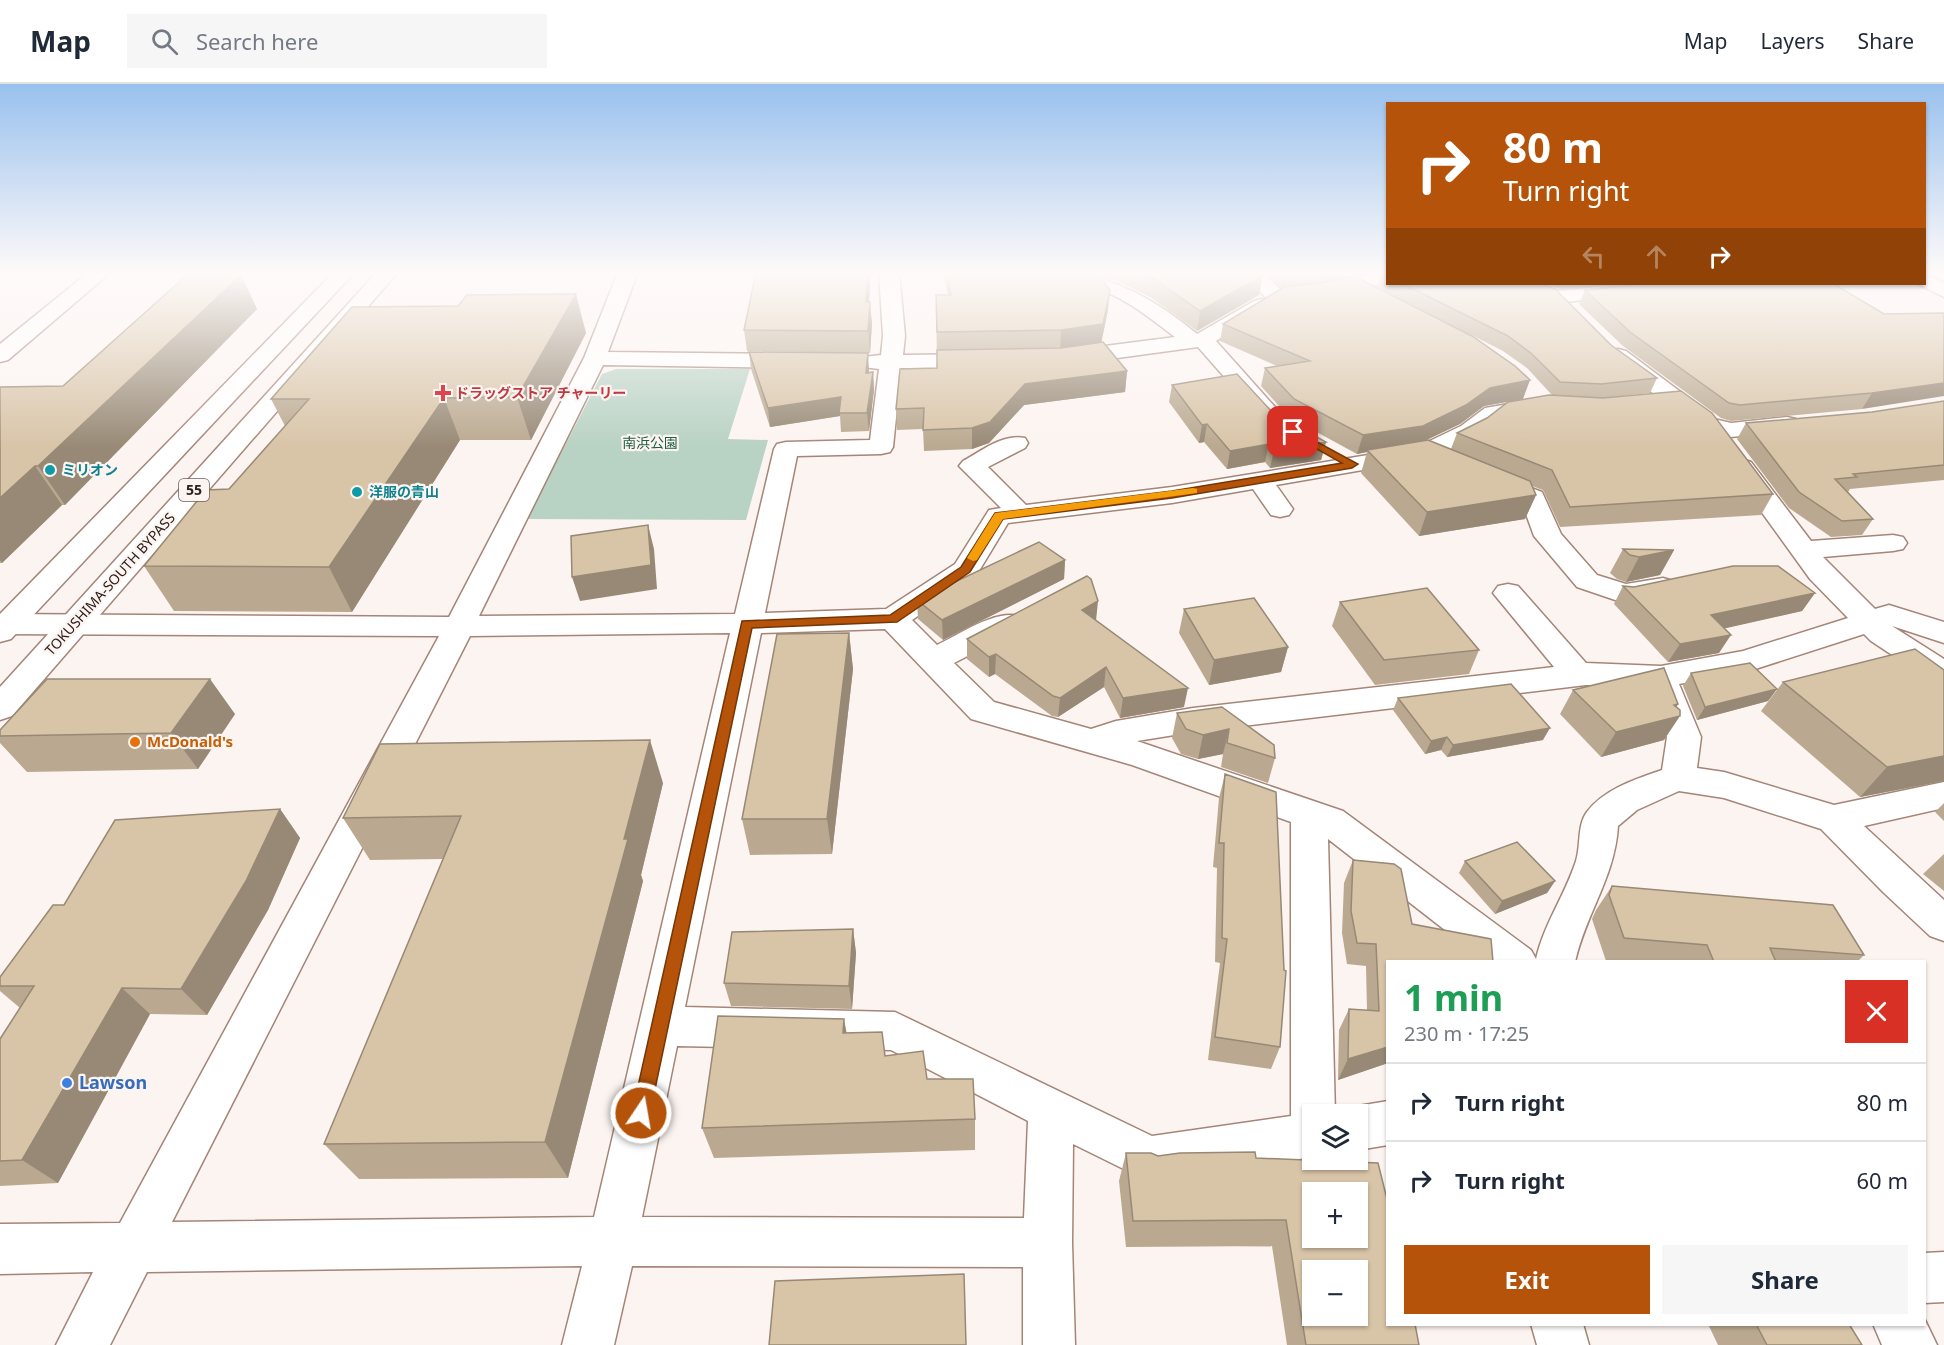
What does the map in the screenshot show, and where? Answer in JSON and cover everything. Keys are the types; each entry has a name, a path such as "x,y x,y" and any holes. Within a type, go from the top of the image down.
{"main road":[{"path":"0,355 30,331"},
{"path":"3,627 288,331"},
{"name":"TOKUSHIMA-SOUTH BYPASS","path":"0,708 336,331"},
{"path":"82,1345 459,627 595,358 605,331"},
{"path":"588,1345 613,1242 786,449 881,447 894,331"},
{"path":"1181,331 1197,341 1279,424"},
{"path":"1048,359 1197,341 1215,331"},
{"path":"1592,331 1614,353 1712,426 1820,573 1866,620 1882,634 1944,674"},
{"path":"595,358 820,361"},
{"path":"856,362 1004,360"},
{"path":"1642,403 1677,400"},
{"path":"3,627 75,624 459,627 746,624 893,619 966,570 999,516 1172,495 1423,453 1470,431 1493,413 1546,401"},
{"path":"1712,426 1731,430 1810,422"},
{"path":"1016,443 972,466 1012,504 1019,514"},
{"path":"1321,448 1352,464"},
{"path":"1423,453 1533,498 1548,536 1587,581 1624,594 1691,580"},
{"path":"1259,480 1280,509"},
{"path":"1803,550 1893,543"},
{"path":"1787,573 1820,573"},
{"path":"1508,594 1578,675"},
{"path":"933,660 1033,609"},
{"path":"1091,741 1116,733 1193,720 1578,675 1660,677 1746,660 1866,620 1889,615 1944,633"},
{"path":"893,619 983,711 1141,755 1330,821 1514,960"},
{"path":"1660,677 1684,737 1678,778"},
{"path":"1555,960 1559,939 1596,857 1600,821 1624,800 1678,778 1724,785 1834,819 1944,924"},
{"path":"1834,819 1944,795"},
{"path":"1309,814 1313,1104"},
{"path":"660,1026 895,1031 1150,1159 1302,1136"},
{"path":"1050,1345 1047,1243 1052,1111"},
{"path":"1368,1126 1386,1123"},
{"path":"0,1249 613,1242 1047,1243"},
{"path":"1926,1278 1944,1277"},
{"path":"1558,1326 1563,1345"},
{"path":"1900,1326 1911,1345"}],"green space":[{"name":"南浜公園","path":"616,369 750,369 728,439 768,440 746,520 527,519 602,374"}],"building":[{"path":"125,331 182,331 38,466 35,466 0,498 0,387 63,386"},
{"path":"331,331 555,331 517,397 444,398 329,567 144,566 206,490 229,489 309,399 271,399"},
{"path":"937,331 1009,331 937,332"},
{"path":"1239,331 1462,331 1515,366 1530,380 1490,388 1466,405 1423,426 1363,435 1294,399 1265,368 1310,361"},
{"path":"1498,331 1597,331 1611,345 1657,378 1601,384 1560,382 1532,354"},
{"path":"1944,331 1944,383 1872,393 1740,405 1729,403 1630,332"},
{"path":"1103,342 1127,371 1025,384 990,422 972,428 923,430 924,408 896,409 900,369 937,368 937,350 1061,348"},
{"path":"749,352 868,353 866,373 873,372 867,413 839,413 841,397 768,408"},
{"path":"1237,374 1273,413 1326,442 1274,450 1269,444 1230,451 1207,424 1202,425 1172,385"},
{"path":"1681,391 1712,413 1773,494 1570,507 1552,470 1457,433 1487,418 1508,402 1549,395 1603,398"},
{"path":"1944,401 1944,465 1853,474 1857,477 1835,479 1873,519 1842,521 1799,492 1746,423 1872,412"},
{"path":"1428,440 1530,481 1536,495 1427,512 1367,450"},
{"path":"648,525 651,565 572,577 571,536"},
{"path":"1039,542 1065,560 942,620 917,600"},
{"path":"1623,549 1674,550 1639,557 1630,555"},
{"path":"1733,566 1778,566 1815,593 1711,615 1731,635 1680,644 1623,586 1634,587"},
{"path":"1087,576 1091,579 1098,601 1082,610 1188,688 1123,698 1106,667 1060,698 1053,696 996,654 989,657 967,639"},
{"path":"1427,588 1479,650 1384,660 1340,602"},
{"path":"1254,598 1288,647 1214,660 1184,609"},
{"path":"849,633 827,819 742,819 777,634"},
{"path":"1915,649 1944,670 1944,756 1887,767 1783,682"},
{"path":"1750,663 1777,689 1705,707 1691,673"},
{"path":"1664,668 1678,704 1674,705 1680,710 1680,716 1616,732 1573,690"},
{"path":"47,679 210,679 171,733 0,736 0,730"},
{"path":"1511,684 1550,728 1453,745 1447,737 1431,741 1398,698"},
{"path":"1222,707 1274,745 1275,758 1227,743 1229,729 1203,735 1186,729 1177,713"},
{"path":"650,740 624,839 628,839 545,1142 324,1144 461,816 343,818 380,744"},
{"path":"1225,774 1276,792 1284,970 1286,971 1280,1047 1215,1037 1227,939 1222,938 1224,843 1219,843"},
{"path":"280,809 246,881 181,989 122,988 22,1160 0,1161 0,1039 34,986 0,986 0,977 53,905 64,905 115,820"},
{"path":"1517,842 1555,881 1502,901 1465,861"},
{"path":"1353,860 1394,864 1401,869 1412,924 1491,939 1493,960 1386,960 1386,1048 1348,1059 1349,1009 1379,1011 1376,944 1357,943 1351,911"},
{"path":"1612,886 1833,905 1864,955 1770,948 1775,960 1713,960 1707,945 1624,938 1609,895"},
{"path":"853,929 849,986 724,983 732,932"},
{"path":"718,1016 844,1019 843,1033 882,1032 885,1056 923,1051 927,1079 973,1079 975,1119 702,1128"},
{"path":"1255,1152 1256,1158 1302,1160 1302,1170 1368,1170 1368,1163 1378,1163 1386,1195 1386,1326 1415,1326 1419,1345 1306,1345 1303,1326 1368,1326 1368,1260 1302,1260 1302,1320 1286,1220 1133,1221 1126,1153 1151,1153 1158,1156 1180,1153"},
{"path":"964,1274 966,1345 769,1345 775,1281"},
{"path":"1757,1326 1850,1326 1862,1345 1767,1345"}],"slow traffic":[{"path":"973,558 999,516 1193,491"}],"place":[{"name":"ドラッグストア チャーリー","path":"443,393"},
{"name":"ミリオン","path":"50,470"},
{"name":"洋服の青山","path":"357,492"},
{"name":"McDonald's","path":"135,742"},
{"name":"Lawson","path":"67,1083"}],"route":[{"path":"641,1113 746,624 893,619 966,570 999,516 1172,495 1352,464 1293,432"}]}
